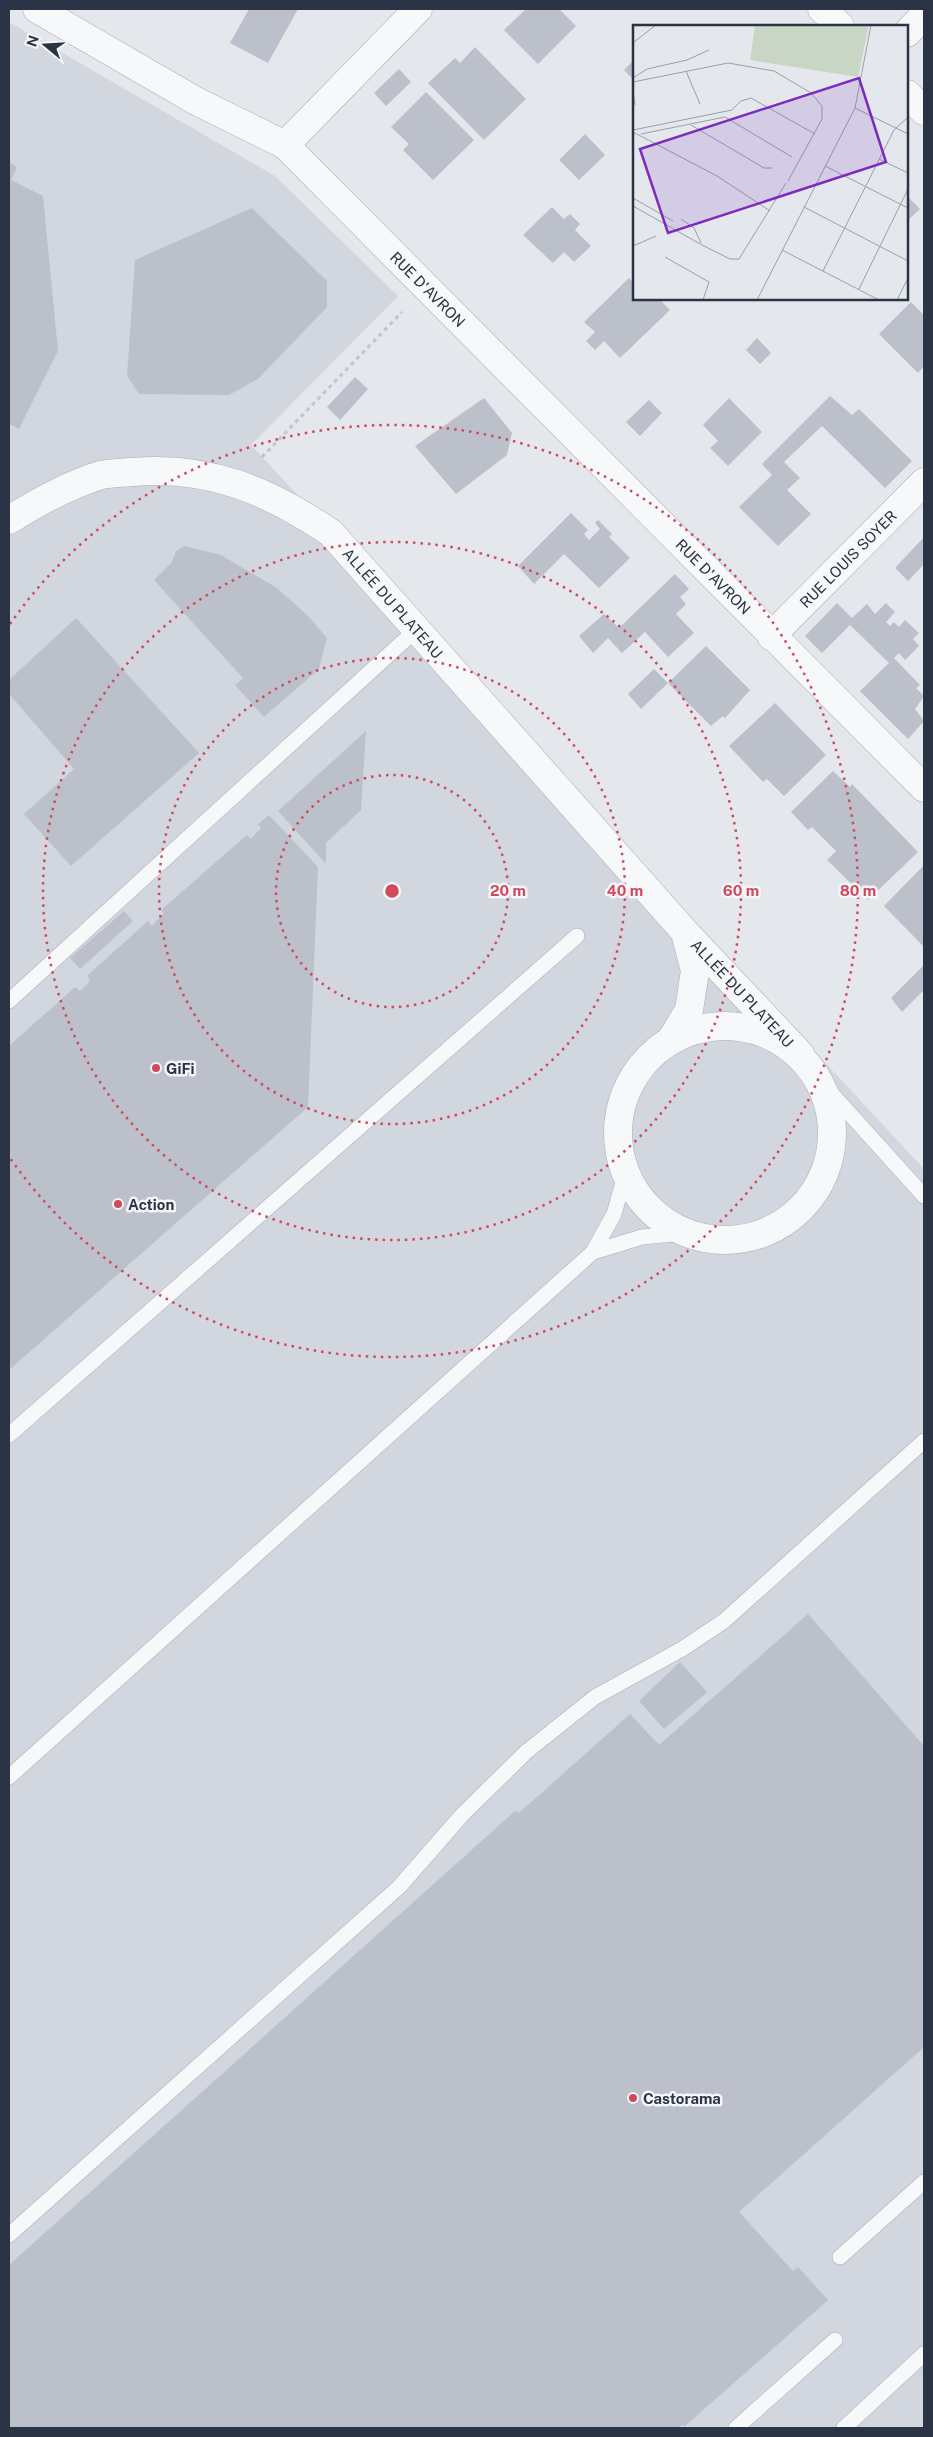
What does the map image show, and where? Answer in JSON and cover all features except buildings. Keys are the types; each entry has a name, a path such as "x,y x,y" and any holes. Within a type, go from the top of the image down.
{"street":[{"name":"RUE D'AVRON","path":"36,9 196,101 285,145 924,788"},
{"path":"285,145 418,9"},
{"path":"822,9 839,25"},
{"path":"908,32 924,15"},
{"path":"908,95 924,111"},
{"name":"ALLÉE DU PLATEAU","path":"9,520 46,497 102,475 158,470 213,477 237,483 294,508 331,533 418,628 685,932 800,1054"},
{"name":"RUE LOUIS SOYER","path":"771,636 924,482"},
{"name":"ALLÉE DU PLATEAU","path":"671,1040 689,1010 695,971 685,932"},
{"path":"735,1025 770,1034 800,1054 822,1083 833,1119 831,1156 817,1191 792,1218 760,1236 722,1241 686,1234 658,1221 639,1201 625,1175 620,1154 618,1121 628,1089 645,1061 671,1040 702,1028 735,1025"}],"lane":[{"path":"9,1001 418,628"},
{"path":"9,1436 577,936"},
{"path":"822,1083 924,1196"},
{"path":"9,1777 594,1252 614,1214 625,1175"},
{"path":"594,1252 642,1237 686,1234"},
{"path":"9,2235 399,1887 462,1815 526,1752 595,1697 682,1649 724,1621 924,1441"},
{"path":"840,2257 924,2182"},
{"path":"736,2428 835,2340"},
{"path":"844,2428 924,2354"}],"path":[{"path":"237,483 410,303 429,288"}],"shaded area":[{"path":"9,22 275,176 398,296 251,445 924,1169 924,2428 9,2428"}],"place":[{"name":"GiFi","path":"156,1068"},
{"name":"Action","path":"118,1204"},
{"name":"Castorama","path":"633,2098"}]}
